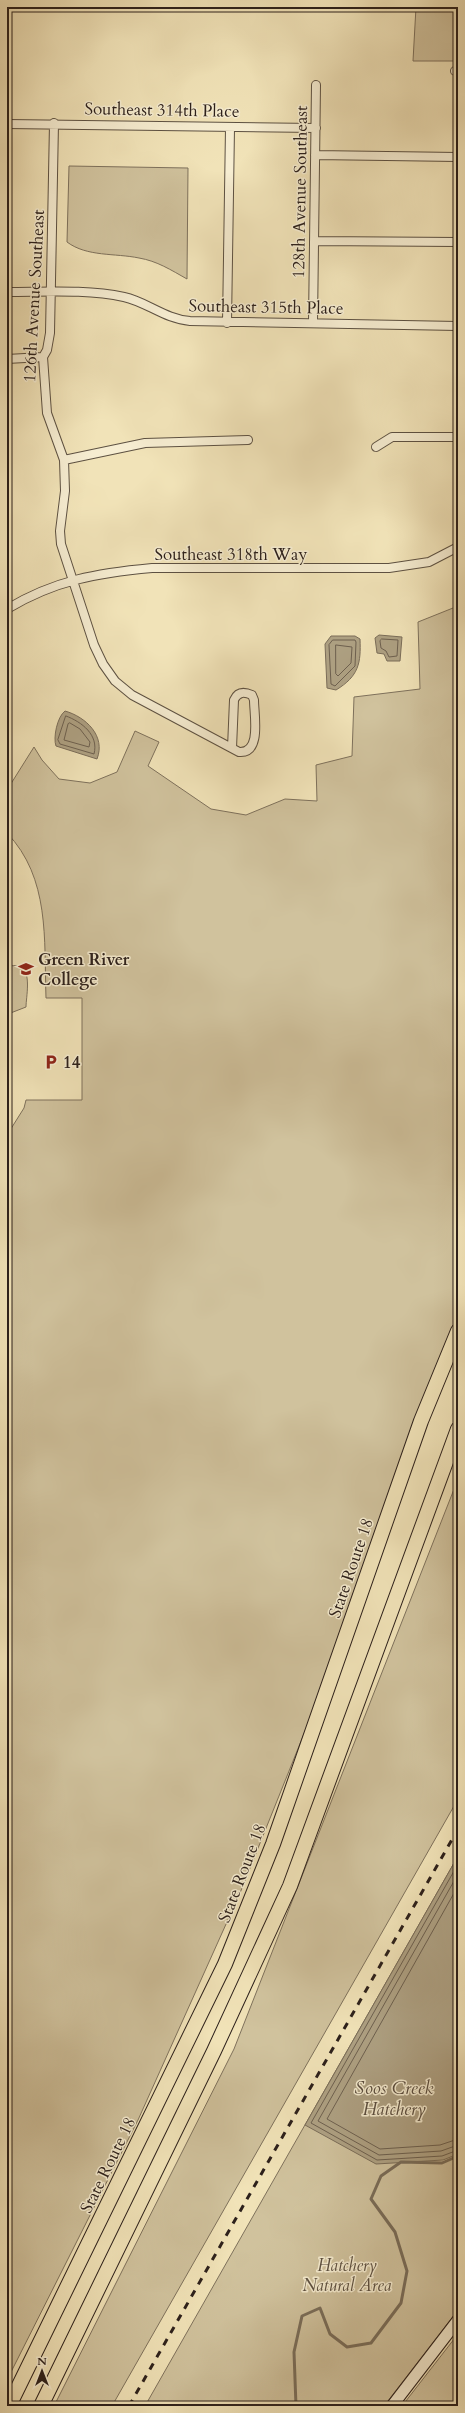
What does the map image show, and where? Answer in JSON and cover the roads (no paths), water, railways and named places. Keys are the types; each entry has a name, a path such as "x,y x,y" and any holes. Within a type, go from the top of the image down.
{"highway":[{"name":"State Route 18","path":"9,2406 225,1964 273,1844 421,1422 458,1331"},
{"path":"40,2406 214,2051 276,1918 342,1750 458,1429"}],"main road":[{"path":"392,2406 458,2320"}],"street":[{"name":"128th Avenue Southeast","path":"313,323 316,85"},
{"name":"Southeast 314th Place","path":"7,124 54,123 230,128 316,128"},
{"name":"126th Avenue Southeast","path":"54,123 49,342 42,357 47,413 64,460 65,491 60,537 71,579 98,654 116,681 137,698 232,748 244,752 248,751 255,742 254,700 252,695 244,692 239,693 234,700 232,748"},
{"path":"227,323 230,128"},
{"path":"315,155 458,156"},
{"path":"314,241 458,242"},
{"name":"Southeast 315th Place","path":"7,292 51,292 124,297 140,302 178,320 227,323 458,326"},
{"path":"7,358 42,357"},
{"path":"376,447 392,437 458,437"},
{"path":"64,460 145,443 248,440"},
{"name":"Southeast 318th Way","path":"7,609 71,579 152,568 389,568 429,562 458,547"}],"water":[{"path":"379,635 402,637 400,661 387,661 384,654 377,653 375,638"},
{"path":"331,636 355,636 360,639 360,655 357,668 350,680 336,690 327,688 325,644"},
{"path":"65,711 87,723 96,735 99,743 97,759 56,746 56,728 62,714"},
{"name":"Soos Creek Hatchery","path":"458,1856 458,2154 443,2160 376,2164 305,2125"}],"waterway":[{"path":"296,2406 294,2352 302,2316 320,2308 330,2334 347,2347 371,2343 401,2303 407,2271 395,2232 371,2199 381,2176 401,2162 442,2163 458,2156"}],"railway":[{"path":"129,2406 458,1829"}],"place":[{"name":"Green River College","path":"26,969"},
{"name":"14","path":"51,1062"}],"park label":[{"name":"Hatchery Natural Area","path":"347,2275"}]}
